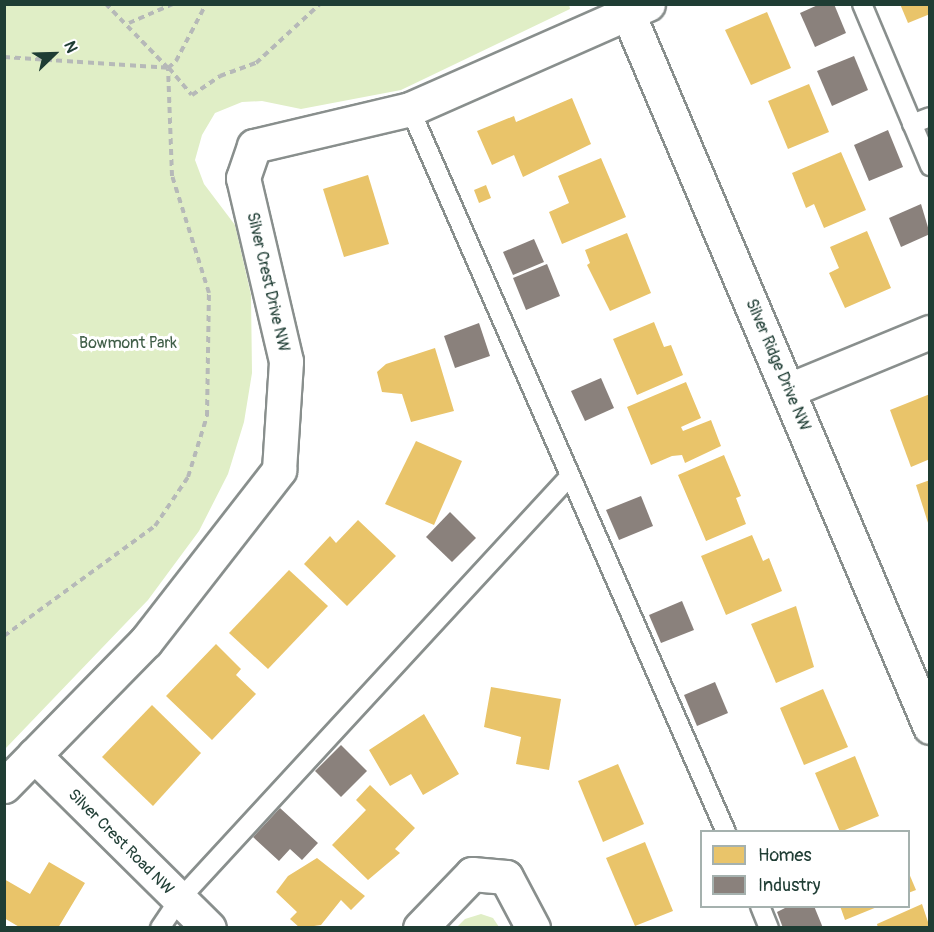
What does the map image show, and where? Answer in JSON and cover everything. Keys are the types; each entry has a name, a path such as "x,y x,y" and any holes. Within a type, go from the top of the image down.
{"street":[{"name":"Silver Crest Drive NW","path":"4,786 146,641 279,470 286,361 243,178 254,146 410,109 633,7"},
{"name":"Silver Ridge Drive NW","path":"633,7 789,390 930,727"},
{"path":"789,390 930,332"},
{"name":"Silver Crest Road NW","path":"34,755 209,927"},
{"path":"420,927 472,874 506,876 533,927"}],"lane":[{"path":"862,4 930,166"},
{"path":"410,109 726,830"},
{"path":"912,124 930,117"},
{"path":"160,927 179,900 570,477"},
{"path":"761,908 769,927"}],"path":[{"path":"106,4 129,23 192,95 220,76 256,63 320,4"},
{"path":"129,23 173,4"},
{"path":"4,57 168,68 176,61 206,4"},
{"path":"519,4 530,4"},
{"path":"4,636 155,526 188,477 207,416 209,293 172,176 168,68"}],"green space":[{"name":"Bowmont Park","path":"5,4 569,4 570,9 401,90 301,109 262,101 242,102 215,113 202,135 195,160 204,184 235,225 251,295 252,373 244,422 228,474 199,531 148,600 5,749"},
{"path":"481,914 493,918 499,927 457,927 465,919"}],"building: Homes":[{"path":"900,4 930,4 930,14 908,23"},
{"path":"767,12 791,68 751,85 725,30"},
{"path":"809,84 829,132 788,149 768,101"},
{"path":"572,98 591,144 523,177 514,155 492,165 477,131 514,116 516,122"},
{"path":"841,152 866,210 824,228 814,204 806,208 792,173"},
{"path":"601,158 626,217 562,244 549,212 569,203 558,176"},
{"path":"368,175 389,244 344,257 323,189"},
{"path":"486,185 491,198 479,203 474,190"},
{"path":"867,231 891,288 845,308 829,273 839,268 830,247"},
{"path":"627,233 651,293 610,311 587,265 590,263 585,250"},
{"path":"654,322 664,347 671,345 683,375 637,395 613,339"},
{"path":"435,348 454,411 411,422 402,394 382,392 377,372 386,364"},
{"path":"686,382 701,418 681,427 683,431 711,420 721,446 685,463 682,455 672,456 651,465 627,407"},
{"path":"930,394 930,459 911,467 890,410"},
{"path":"416,441 462,461 434,525 385,504"},
{"path":"724,455 741,496 736,498 746,524 706,541 678,475"},
{"path":"930,480 930,526 929,526 916,485"},
{"path":"358,520 396,556 347,606 304,564 330,536 336,543"},
{"path":"752,535 763,561 769,558 782,591 726,615 701,556"},
{"path":"289,570 328,606 268,669 229,633"},
{"path":"796,606 814,667 776,683 751,624"},
{"path":"216,644 241,669 236,675 256,694 212,740 166,696"},
{"path":"491,687 561,699 549,770 516,764 521,737 484,727"},
{"path":"823,689 848,747 804,765 780,708"},
{"path":"152,705 201,753 153,806 102,757"},
{"path":"424,714 459,774 423,795 411,774 390,786 369,750"},
{"path":"855,756 879,816 845,830 839,830 815,773"},
{"path":"618,764 644,824 603,842 578,781"},
{"path":"370,785 415,828 395,849 400,853 368,880 332,845 366,810 356,800"},
{"path":"645,842 673,911 635,926 606,858"},
{"path":"317,858 365,896 351,910 341,900 321,925 300,928 290,919 297,912 276,892 288,876"},
{"path":"49,862 85,883 58,928 21,928 4,918 4,879 30,894"},
{"path":"910,876 916,890 910,892"},
{"path":"922,904 930,928 878,928 877,924"},
{"path":"841,908 875,908 845,920"}],"building: Industry":[{"path":"820,4 834,4 846,33 815,47 800,13"},
{"path":"854,56 868,90 832,106 817,71"},
{"path":"888,130 903,167 869,181 854,145"},
{"path":"921,204 930,234 901,247 889,218"},
{"path":"534,239 544,262 513,275 503,252"},
{"path":"547,264 560,296 526,310 513,278"},
{"path":"479,323 490,356 455,368 444,336"},
{"path":"601,378 614,408 585,421 571,391"},
{"path":"641,496 653,526 619,540 606,510"},
{"path":"450,512 476,538 452,562 426,537"},
{"path":"682,601 694,630 661,643 649,615"},
{"path":"715,682 728,713 697,726 684,695"},
{"path":"341,745 367,771 341,797 315,771"},
{"path":"280,808 318,843 302,860 290,849 279,861 253,837"},
{"path":"785,908 815,908 823,928 783,928 777,912"}]}
